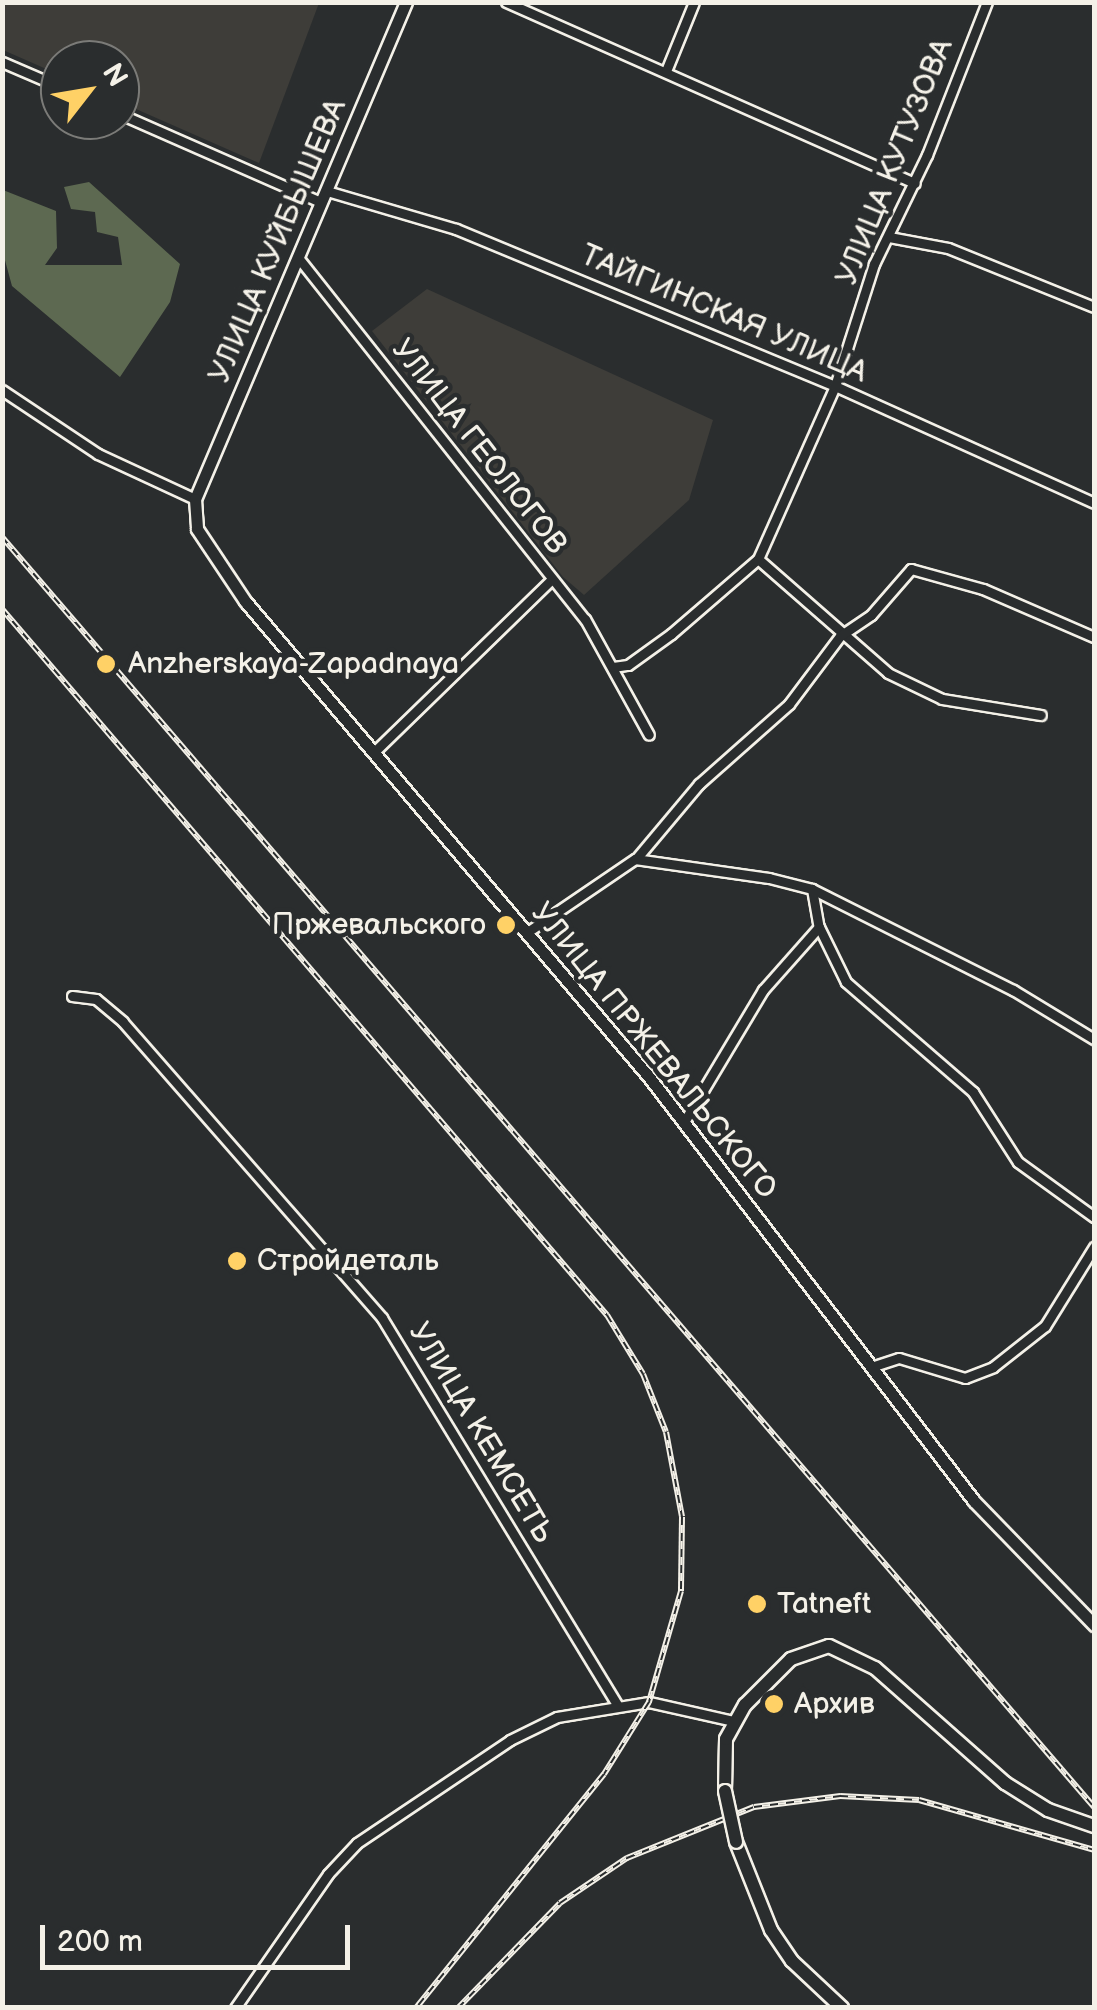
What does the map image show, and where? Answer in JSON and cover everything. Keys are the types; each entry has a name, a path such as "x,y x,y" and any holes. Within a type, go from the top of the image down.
{"main road":[{"path":"842,2008 792,1961 770,1930 736,1842 725,1792 723,1759 734,1721 791,1659 812,1648 842,1649 875,1668 1005,1783 1048,1810 1094,1826"}],"street":[{"name":"УЛИЦА КУЙБЫШЕВА","path":"195,499 300,260 322,196 406,2"},
{"path":"506,2 915,183"},
{"path":"666,71 694,2"},
{"name":"УЛИЦА КУТУЗОВА","path":"614,667 628,665 671,634 758,559 835,386 889,237 915,183 986,2"},
{"path":"2,62 40,78"},
{"name":"ТАЙГИНСКАЯ УЛИЦА","path":"140,122 322,196 456,229 835,386 1094,503"},
{"path":"899,219 915,238"},
{"path":"889,237 915,238 1094,307"},
{"name":"УЛИЦА ГЕОЛОГОВ","path":"300,260 551,580 614,667 649,736"},
{"path":"2,390 98,454 195,499"},
{"name":"УЛИЦА ПРЖЕВАЛЬСКОГО","path":"195,499 197,529 210,554 684,1122 974,1501 1094,1625"},
{"path":"758,559 840,636 888,673 942,699 1041,714"},
{"path":"526,933 636,859 699,784 788,704 840,636 871,615 911,569 983,588 1094,636"},
{"path":"373,753 551,580"},
{"path":"636,859 812,890 1013,990 1094,1039"},
{"path":"812,890 819,927 861,998 973,1092 1018,1162 1094,1217"},
{"path":"684,1122 763,990 819,927"},
{"name":"УЛИЦА КЕМСЕТЬ","path":"72,996 96,999 123,1022 382,1318 617,1706"},
{"path":"872,1367 900,1358 965,1378 993,1367 1045,1326 1094,1248"},
{"path":"236,2008 328,1874 357,1844 535,1726 605,1706 649,1702 734,1721"}],"shaded area":[{"path":"3,2 319,2 259,163 140,111 140,40 40,40 40,66 3,50"},
{"path":"427,289 713,420 689,500 584,595 563,577 372,331"}],"green space":[{"path":"89,182 180,264 170,302 120,377 12,286 3,253 3,190 56,211 57,248 45,265 122,265 118,237 97,232 95,212 71,209 64,187"}],"railway":[{"path":"2,537 1094,1807"},
{"path":"2,609 607,1315 643,1374 666,1432 682,1517 681,1591 649,1702 604,1774 416,2008"},
{"path":"458,2008 560,1903 627,1858 754,1807 840,1796 919,1800 1094,1850"}],"place":[{"name":"Anzherskaya-Zapadnaya","path":"106,664"},
{"name":"Пржевальского","path":"506,925"},
{"name":"Стройдеталь","path":"237,1261"},
{"name":"Tatneft","path":"757,1604"},
{"name":"Архив","path":"774,1704"}]}
